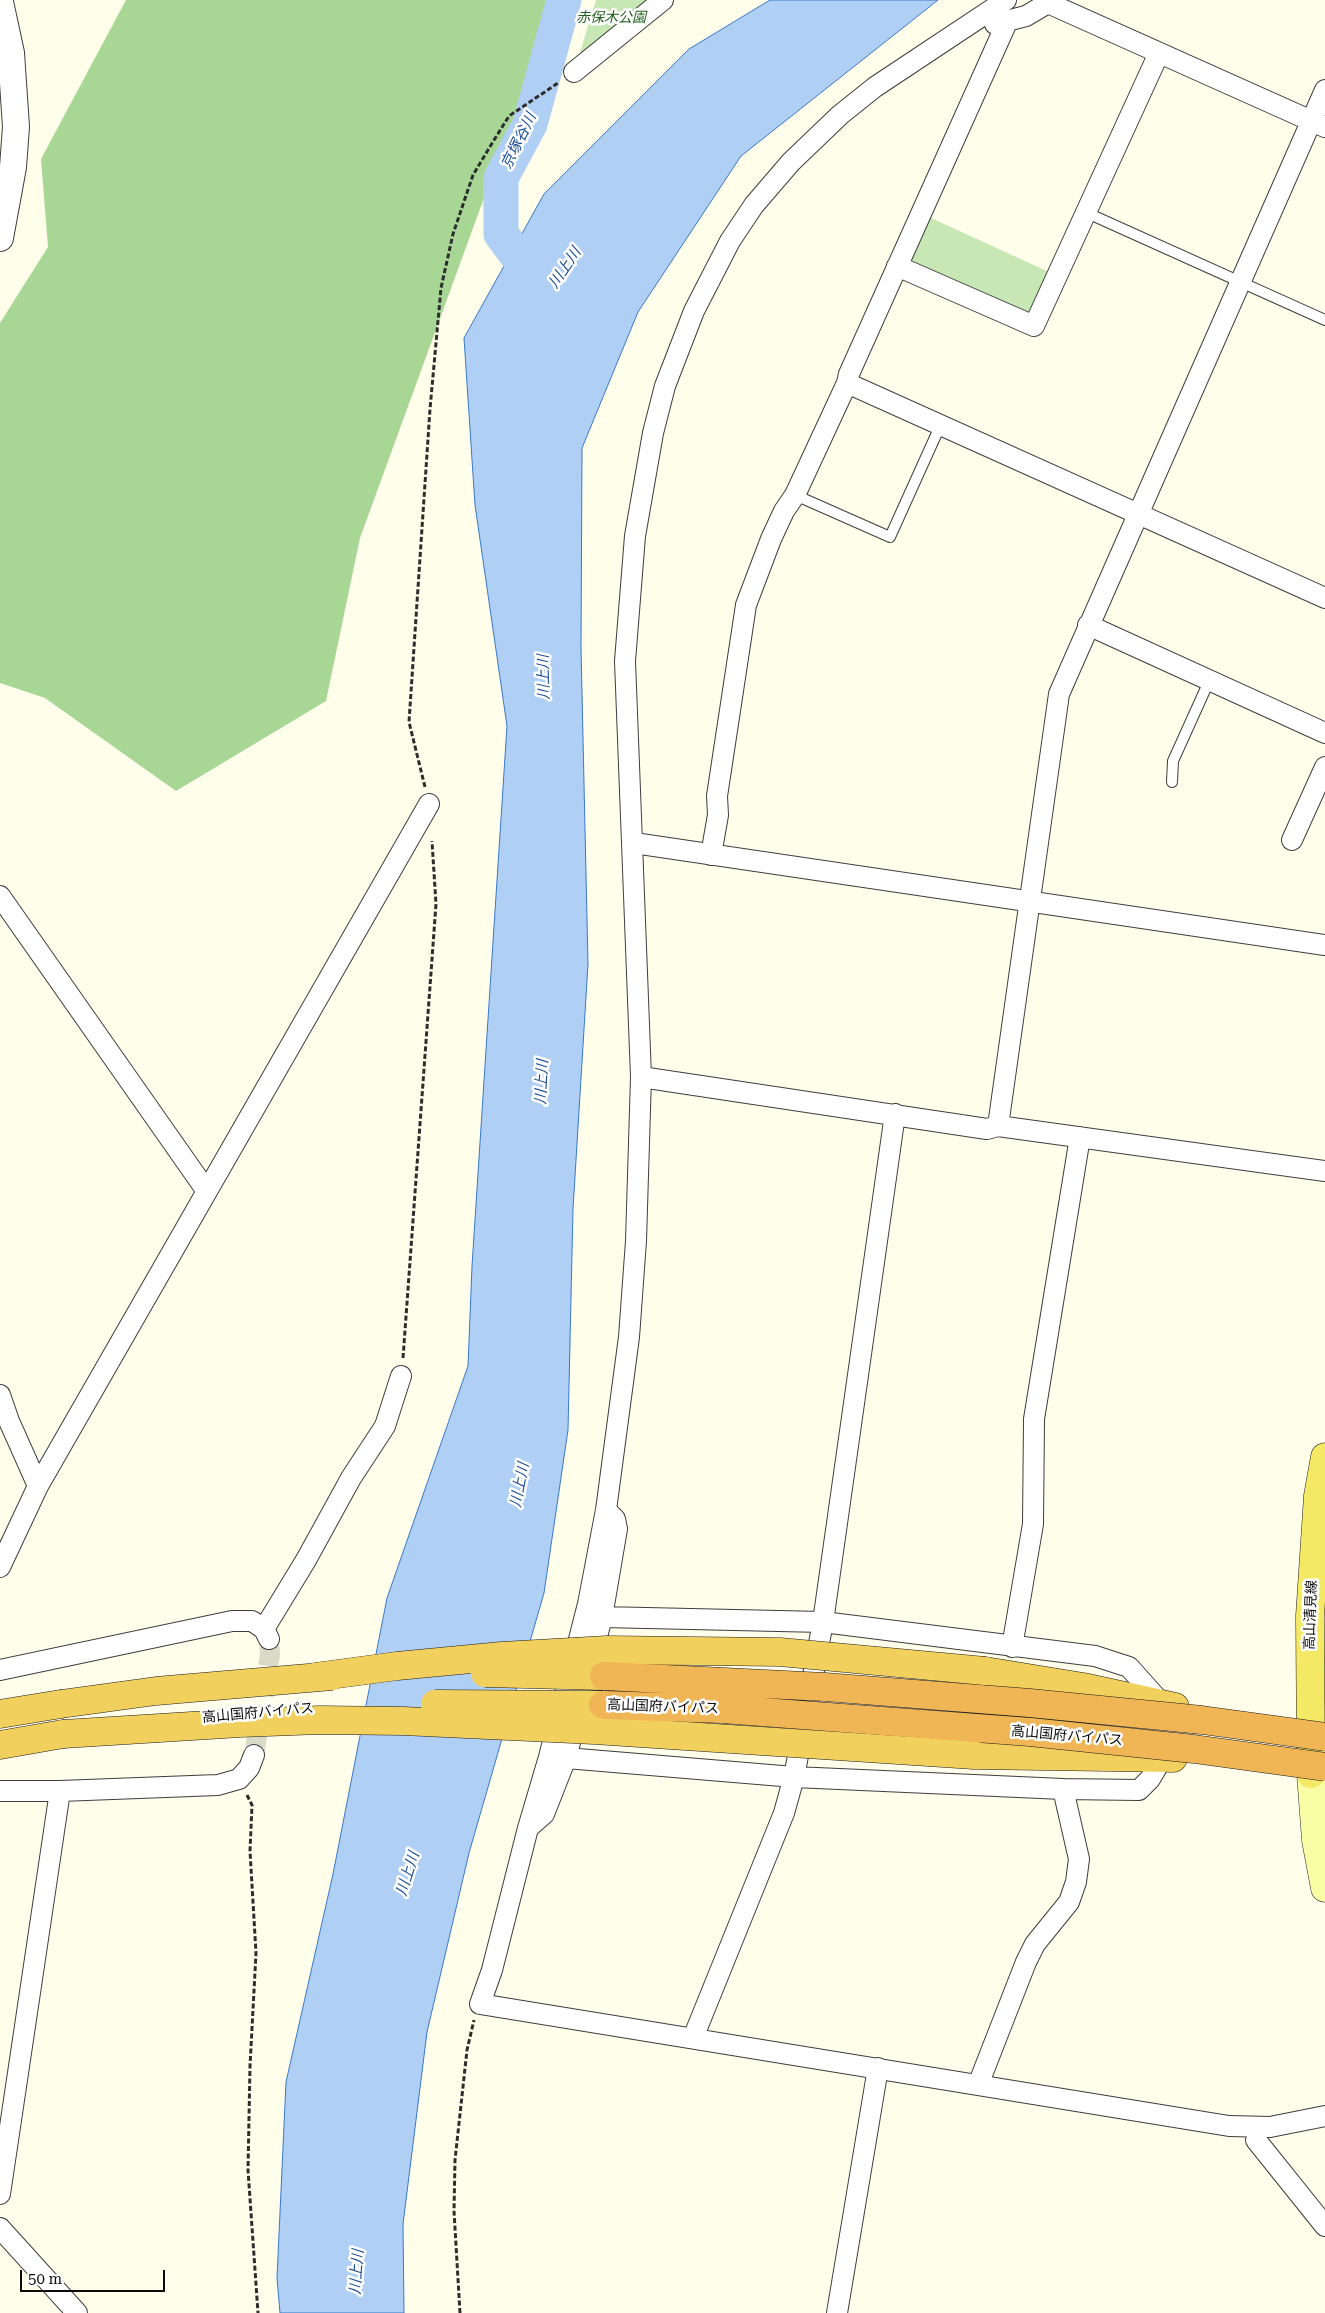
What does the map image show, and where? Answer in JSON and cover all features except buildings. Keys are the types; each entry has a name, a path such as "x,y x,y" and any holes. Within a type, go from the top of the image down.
{"highway":[{"path":"315,1677 492,1656 607,1650 780,1652 985,1671 1082,1687 1163,1705 1317,1731"},
{"name":"高山国府バイパス","path":"0,1714 166,1690 315,1677 501,1673 825,1687 1030,1703 1317,1731"},
{"name":"高山国府バイパス","path":"0,1744 63,1734 221,1715 304,1708 424,1704 603,1704 731,1710 1030,1732 1194,1749 1318,1770"},
{"path":"63,1734 249,1722 403,1721 584,1729 974,1754 1163,1757 1318,1770"}],"main road":[{"name":"高山清見線","path":"1318,1770 1310,1616 1318,1496 1325,1457"},
{"path":"1318,1770 1316,1840 1325,1888"}],"street":[{"path":"574,72 663,0"},
{"path":"1006,0 900,69 840,115 791,162 754,205 708,279 681,341 665,386 653,433 638,519 630,588 625,661 634,843 641,1077 636,1241 630,1337 606,1510 588,1604 492,1970 480,2004 1249,2128 1270,2127 1325,2116"},
{"path":"0,2 11,53 16,126 13,167 0,238"},
{"path":"954,34 972,33 1008,20 1026,16 1048,4 1318,124"},
{"path":"711,854 746,606 771,539 784,511 795,495 847,383 849,374 1008,20"},
{"path":"897,266 1034,326 1159,54"},
{"path":"998,1126 1058,694 1240,282 1318,124 1325,90"},
{"path":"847,383 1325,598"},
{"path":"1088,625 1325,733"},
{"path":"1292,840 1325,767"},
{"path":"0,1567 38,1486 429,804"},
{"path":"634,843 1325,945"},
{"path":"0,896 206,1190"},
{"path":"641,1077 987,1129 998,1126 1325,1171"},
{"path":"692,2038 784,1813 794,1777 823,1622 895,1114"},
{"path":"1012,1647 1033,1524 1034,1419 1080,1137"},
{"path":"0,1670 232,1621 252,1621 266,1634 351,1478 385,1426 401,1376"},
{"path":"0,1395 4,1422 38,1486"},
{"path":"528,1828 544,1814 566,1758 602,1617 617,1529 614,1519 606,1510"},
{"path":"602,1617 823,1622 1095,1656 1129,1668 1163,1705"},
{"path":"0,1791 60,1791 218,1785 239,1779 249,1768 254,1755"},
{"path":"566,1758 794,1777 1062,1789 1139,1790 1150,1780 1163,1757"},
{"path":"978,2085 1026,1962 1035,1944 1069,1902 1076,1882 1079,1859 1062,1789"},
{"path":"0,2194 60,1791"},
{"path":"837,2313 878,2068"},
{"path":"1256,2140 1325,2226"},
{"path":"0,2228 77,2313"}],"lane":[{"path":"1085,212 1325,320"},
{"path":"795,495 890,537 941,424"},
{"path":"1172,782 1173,761 1210,679"}],"path":[{"path":"401,1376 436,904 429,804 409,722 430,409 441,288 459,217 474,175 491,145 509,116 574,72"},
{"path":"239,1779 252,1805 250,1851 256,1954 250,2066 248,2170 258,2313"},
{"path":"460,2313 454,2211 455,2160 467,2050 480,2004"}],"green space":[{"path":"126,0 572,0 500,154 360,538 326,701 176,791 45,698 0,683 0,323 48,247 41,159"},
{"name":"赤保木公園","path":"596,0 663,0 574,72"},
{"path":"929,217 1051,273 1034,309 1021,315 916,266 911,258"}],"water":[{"name":"川上川","path":"770,0 938,0 741,156 638,312 582,448 581,648 588,964 573,1209 568,1430 544,1593 469,1853 427,2032 403,2224 404,2313 280,2313 277,2278 286,2082 333,1874 387,1598 468,1366 472,1266 507,726 475,505 464,338 544,194 689,49"}],"waterway":[{"name":"京塚谷川","path":"534,292 525,266 501,234 501,178 530,124 564,0"}],"tunnel":[{"path":"254,1755 270,1655 269,1639"}]}
